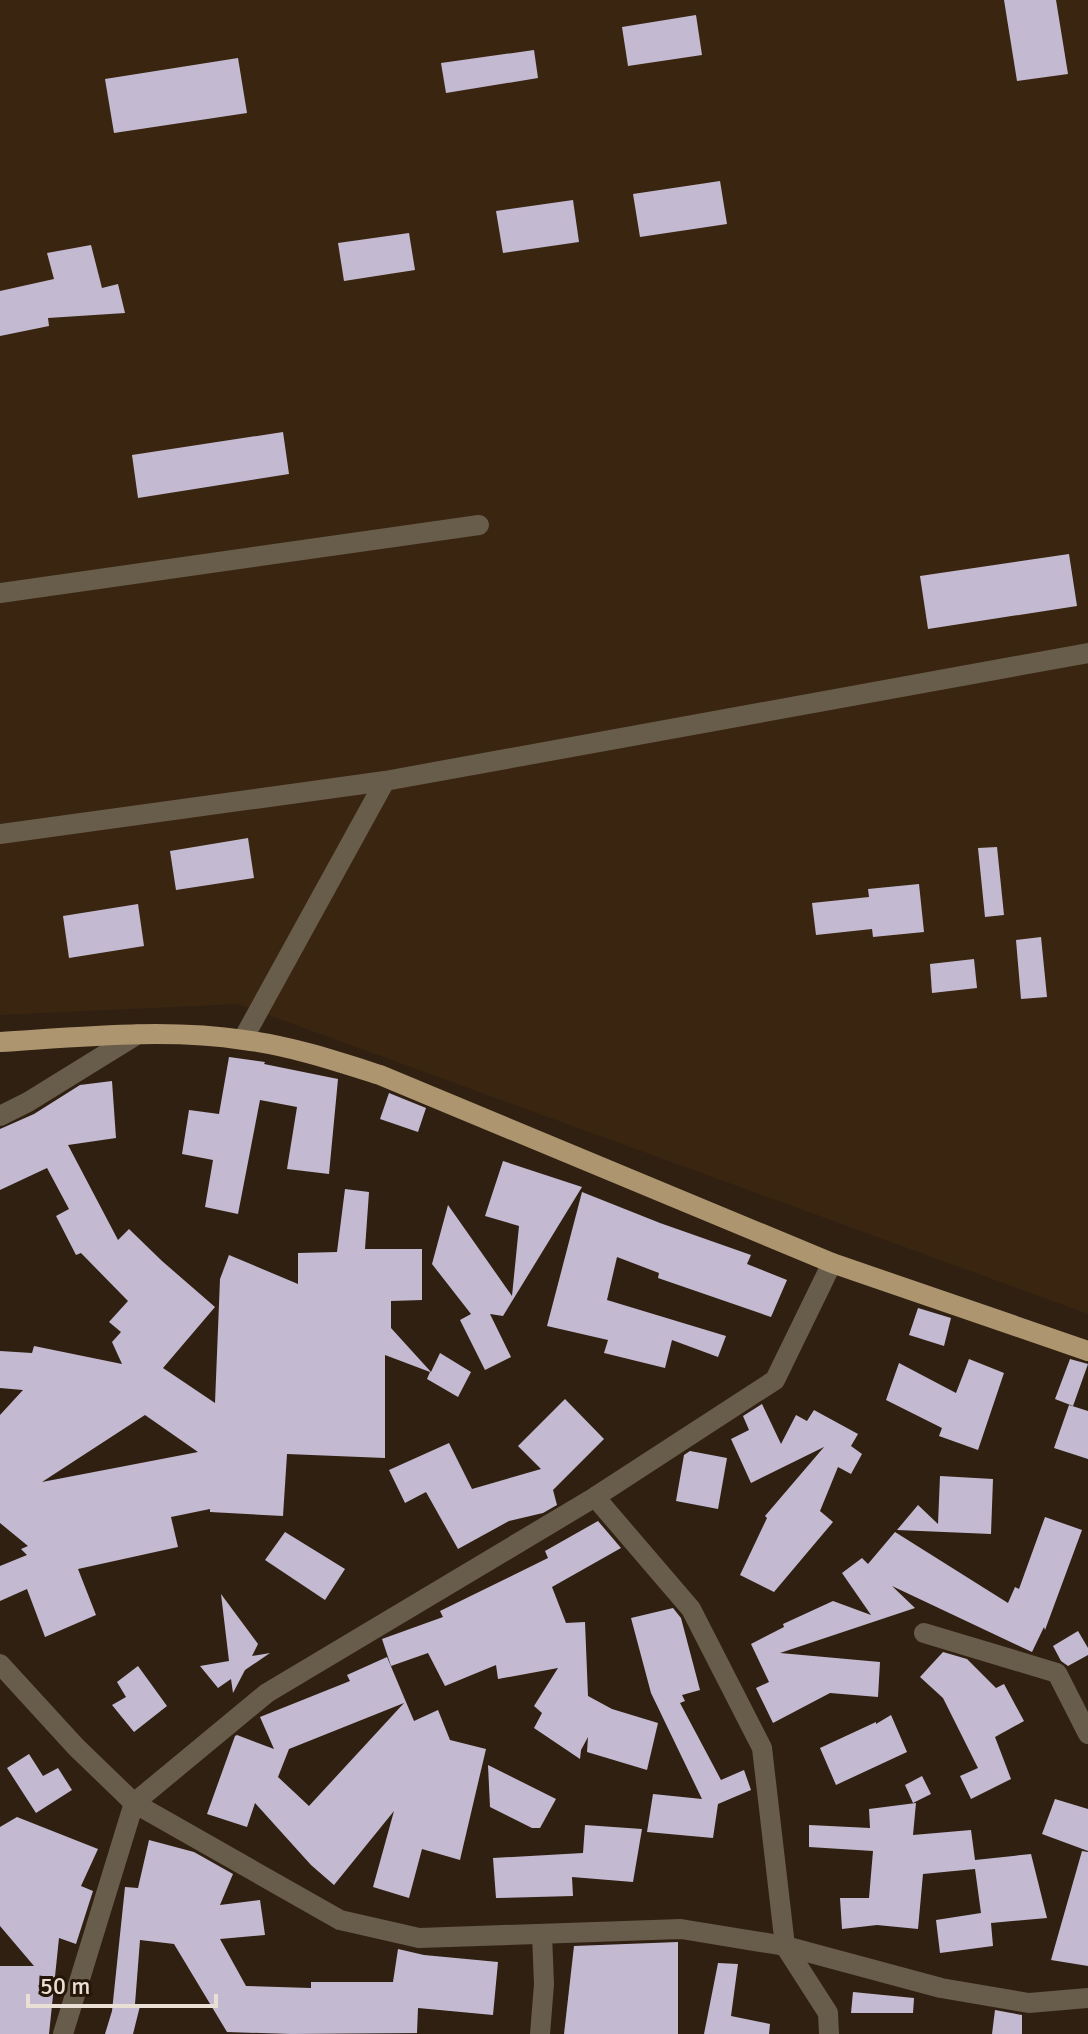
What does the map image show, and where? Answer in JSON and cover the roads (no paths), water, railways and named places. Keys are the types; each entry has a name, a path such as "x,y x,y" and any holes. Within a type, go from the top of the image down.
{"main road":[{"path":"0,1042 138,1034 243,1039 322,1056 380,1075 832,1263 1088,1351"}],"street":[{"path":"0,593 479,525"},
{"path":"0,834 385,781 1088,653"},
{"path":"243,1039 385,781"},
{"path":"0,1116 138,1034"},
{"path":"63,2034 134,1803 267,1693 595,1497 775,1380 832,1263"},
{"path":"595,1497 691,1609 762,1748 785,1946 828,2013 829,2034"},
{"path":"924,1633 1057,1673 1088,1734"},
{"path":"0,1664 76,1747 134,1803 340,1920 419,1938 681,1929 785,1946 941,1988 1029,2003 1088,1998"},
{"path":"540,2034 544,1984 542,1934"}]}
